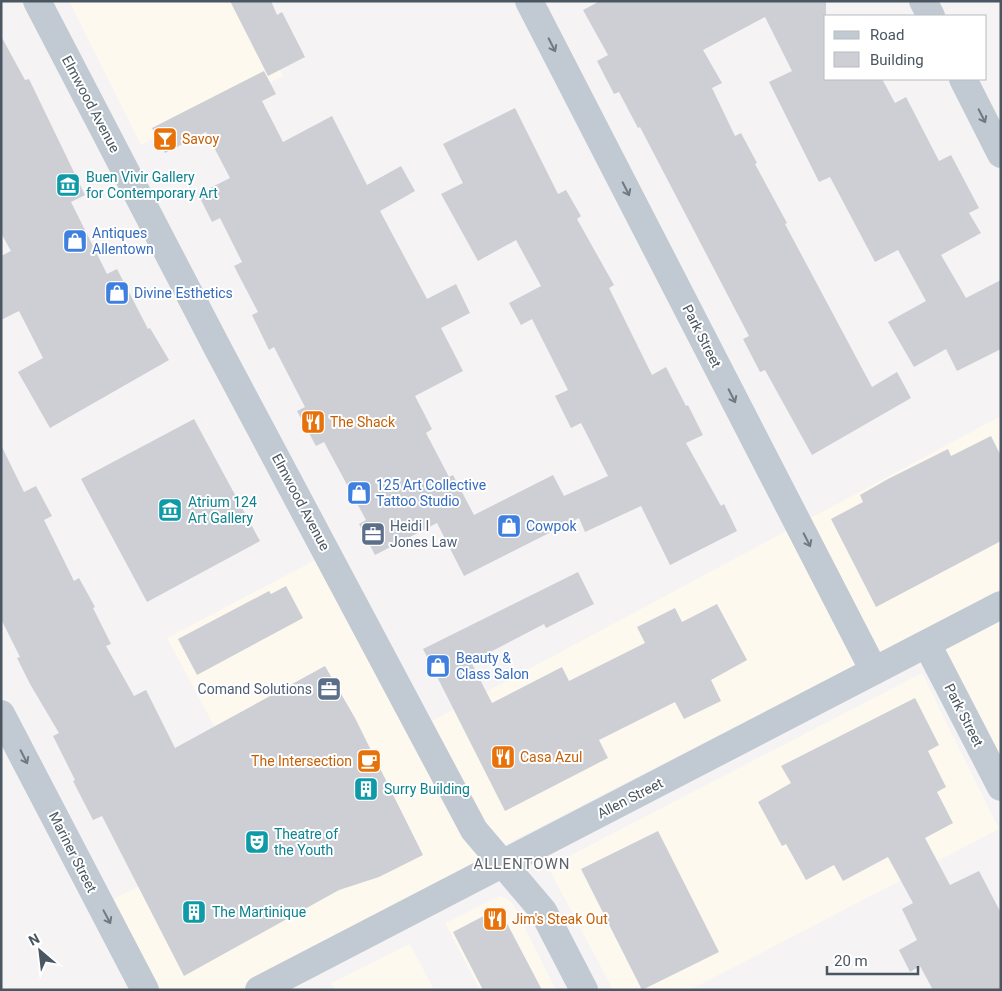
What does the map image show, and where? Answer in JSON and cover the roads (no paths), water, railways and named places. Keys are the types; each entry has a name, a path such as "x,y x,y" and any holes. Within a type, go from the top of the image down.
{"street":[{"name":"Elmwood Avenue","path":"37,1 474,830 543,911 584,990"},
{"name":"Park Street","path":"529,1 874,671"},
{"path":"923,1 930,15"},
{"path":"964,80 1001,154"},
{"name":"Allen Street","path":"259,990 1001,605"},
{"name":"Park Street","path":"927,644 1001,787"},
{"name":"Mariner Street","path":"1,714 145,990"}],"place":[{"name":"Savoy","path":"165,139"},
{"name":"Buen Vivir Gallery for Contemporary Art","path":"68,185"},
{"name":"Antiques Allentown","path":"75,241"},
{"name":"Divine Esthetics","path":"117,293"},
{"name":"The Shack","path":"313,422"},
{"name":"125 Art Collective Tattoo Studio","path":"359,493"},
{"name":"Atrium 124 Art Gallery","path":"170,510"},
{"name":"Cowpok","path":"509,526"},
{"name":"Heidi I Jones Law","path":"373,534"},
{"name":"Beauty & Class Salon","path":"438,666"},
{"name":"Comand Solutions","path":"329,689"},
{"name":"Casa Azul","path":"503,757"},
{"name":"The Intersection","path":"369,761"},
{"name":"Surry Building","path":"366,789"},
{"name":"Theatre of the Youth","path":"257,842"},
{"name":"The Martinique","path":"194,912"},
{"name":"Jim's Steak Out","path":"495,919"}],"district":[{"name":"ALLENTOWN","path":"522,864"}]}
